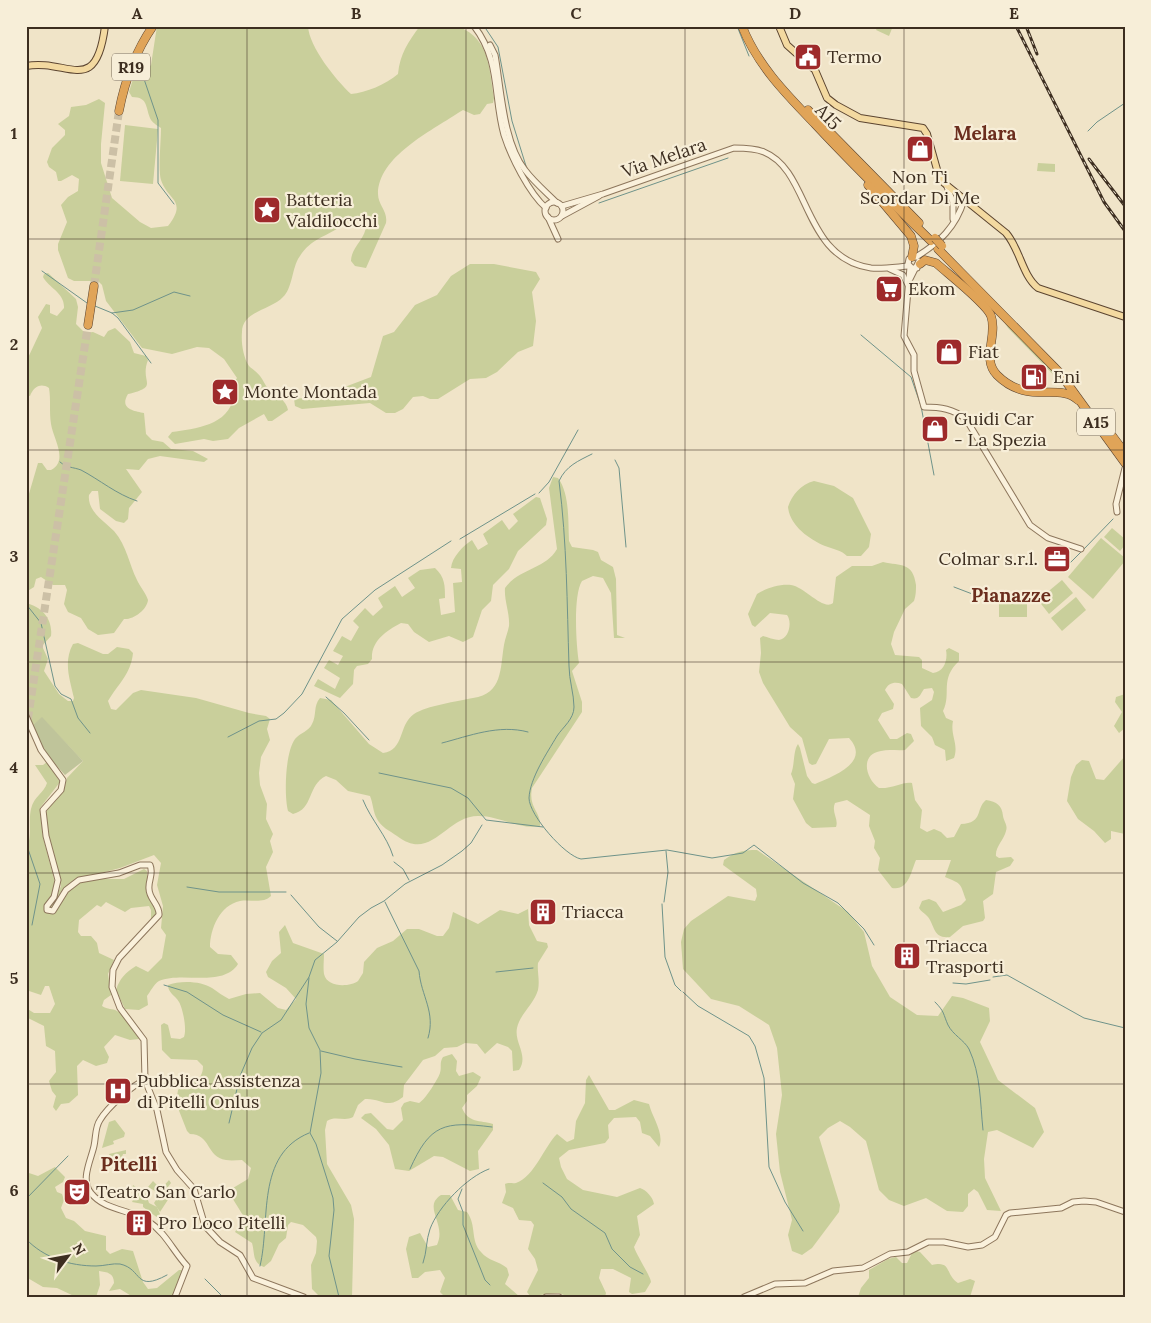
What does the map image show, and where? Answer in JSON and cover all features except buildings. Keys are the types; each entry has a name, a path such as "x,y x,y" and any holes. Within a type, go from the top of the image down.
{"highway":[{"name":"R19","path":"119,110 125,82 141,46 153,26"},
{"name":"A15","path":"742,26 765,68 778,80"},
{"name":"A15","path":"748,26 768,64 791,96 846,158 933,240"},
{"name":"A15","path":"791,96 1069,380 1125,453"},
{"path":"846,158 911,236 915,261 932,260 989,312 993,324 991,366 997,375 1021,391 1036,394 1068,392 1077,398 1098,424"},
{"name":"A15","path":"940,247 965,276 1069,380 1125,463"},
{"path":"965,276 993,308 998,318"},
{"path":"88,325 94,286"}],"main road":[{"path":"26,66 45,64 62,69 79,70 89,66 102,48 105,26"},
{"path":"778,26 787,45 816,70 827,98 836,105 860,118 923,128 927,134 938,173 947,187 1011,239 1030,279 1038,288 1125,317"}],"street":[{"path":"474,26 492,57 504,134 529,186 546,208 558,239"},
{"path":"478,26 495,55 507,126 524,169 559,205 562,216"},
{"name":"Via Melara","path":"603,194 734,148 764,152 782,165 818,230 834,251 860,265 887,268"},
{"path":"947,187 957,210"},
{"path":"546,208 550,204 559,205 603,194"},
{"path":"548,217 554,220 603,194"},
{"path":"887,268 909,266 947,234 952,225 958,202 964,200"},
{"path":"957,210 975,208"},
{"path":"887,268 915,261"},
{"path":"909,282 915,261"},
{"path":"909,266 904,336 914,355 914,371 924,407 946,408 956,411 966,419 1030,525 1048,538 1081,549"},
{"path":"887,268 903,275 909,282"},
{"path":"1117,512 1116,504 1125,468"},
{"path":"26,716 41,750 60,773 63,780 61,790 43,810 46,836 58,880 54,897 47,906 47,910 53,911 66,890 85,878 118,873 146,863 150,865 152,869 149,889 159,915 119,958 112,976 116,1000 144,1040 145,1080 157,1110 166,1152 177,1170 194,1189 202,1220 208,1229 220,1242 240,1255 250,1274 256,1280 296,1292 304,1297"},
{"path":"145,1080 135,1086 99,1121 88,1167 87,1185 90,1192 103,1204 135,1213 156,1227 168,1238 177,1255 187,1266 176,1297"},
{"path":"744,1297 775,1284 805,1283 833,1271 860,1269 890,1254 908,1252 928,1242 944,1242 968,1247 982,1245 995,1237 1006,1215 1010,1213 1061,1208 1073,1202 1084,1201 1096,1202 1125,1212"},
{"path":"546,1297 559,1297"}],"green space":[{"path":"157,26 308,26 313,44 318,53 331,72 351,94 376,87 398,74 405,49 420,26 455,26 469,32 477,39 486,56 491,76 493,103 487,104 480,114 474,115 463,110 458,113 408,146 387,168 380,181 378,194 386,215 386,223 366,268 355,266 351,261 353,251 364,235 366,225 363,222 353,220 307,247 298,259 286,294 272,305 252,315 243,325 243,349 249,366 260,376 268,388 284,401 288,410 272,421 268,421 264,414 239,428 228,439 213,441 204,439 175,444 168,437 172,432 210,424 225,414 233,397 231,386 237,378 224,359 209,348 197,347 172,354 142,348 106,301 102,285 98,281 74,281 68,278 58,250 58,244 67,222 61,205 68,197 78,191 79,179 72,175 58,181 56,172 49,167 47,162 52,148 65,135 65,130 58,124 69,116 71,107 86,105 99,99 105,103 101,163 112,198 140,222 151,228 168,226 174,217 176,211 175,201 164,187 160,176 161,128 151,120 144,101 137,97 132,97 129,92 136,69 147,69 151,65"},
{"path":"878,26 893,26 889,36 876,30"},
{"path":"125,125 158,129 153,184 120,181"},
{"path":"1038,163 1055,164 1055,172 1037,171"},
{"path":"470,264 494,264 536,272 540,279 532,292 536,321 533,346 518,352 497,372 486,378 470,379 438,399 430,399 423,396 413,397 403,409 395,413 386,413 370,403 302,409 295,406 294,399 321,396 371,377 383,336 394,332 415,305 437,295 451,276"},
{"path":"48,273 76,299 78,307 76,324 85,333 93,332 104,337 108,331 115,328 130,342 134,353 146,356 148,360 146,386 144,389 128,394 125,403 129,408 144,413 146,434 152,440 163,442 171,449 193,451 208,459 204,462 160,456 148,459 139,470 126,469 142,492 129,508 128,519 124,523 116,521 100,509 98,491 92,491 89,495 93,511 114,531 122,543 137,580 148,600 139,614 124,619 114,633 98,635 88,629 81,618 68,612 64,604 67,590 65,585 53,585 41,577 36,579 34,587 26,592 26,504 38,463 42,463 47,470 51,470 59,461 59,449 51,424 49,388 40,386 35,388 30,396 26,395 26,362 42,328 38,317 46,304 50,305 50,313 57,316 64,308 62,298 43,277 44,274"},
{"path":"999,314 1059,377 1070,392 1008,328"},
{"path":"553,477 558,478 565,492 568,508 569,541 572,547 598,552 601,560 613,567 616,579 617,635 625,638 614,638 611,593 603,578 593,576 582,581 576,608 579,663 572,671 582,702 582,712 532,788 533,805 539,817 540,826 517,825 495,818 479,816 457,822 430,841 420,844 409,843 386,829 379,822 370,796 348,791 336,780 326,776 316,785 308,802 300,811 293,814 288,811 286,785 289,754 295,739 312,724 316,704 320,698 331,700 369,744 383,753 395,747 409,719 419,711 483,696 495,686 509,626 505,588 517,577 546,561 557,549 549,488"},
{"path":"814,481 834,486 853,498 871,534 869,547 861,556 847,556 840,551 819,543 801,531 792,520 788,507 792,498 801,487"},
{"path":"536,497 540,498 547,519 546,525 518,551 509,569 493,585 491,601 482,610 473,637 463,642 449,636 429,642 414,632 408,624 401,623 381,637 374,647 372,659 368,664 357,666 354,670 353,684 340,698 314,686 318,679 335,689 340,678 324,668 329,660 338,665 343,656 333,651 342,636 351,641 359,627 353,621 365,608 373,616 383,607 378,598 395,586 402,597 415,588 408,578 420,570 435,568 438,571 443,578 445,590 445,598 439,599 441,615 455,612 453,583 462,582 461,569 451,568 456,556 472,540 478,550 488,544 483,534 502,520 509,530 518,521 513,514"},
{"path":"1112,528 1125,539 1125,545 1120,551 1104,537"},
{"path":"1101,538 1125,558 1125,561 1093,599 1068,577"},
{"path":"883,562 905,566 912,572 916,585 914,601 905,609 894,632 891,644 895,655 919,657 922,660 922,668 933,673 940,670 944,665 946,650 949,648 959,653 959,661 949,674 943,711 946,718 953,721 955,753 954,758 946,761 945,750 935,745 932,737 921,726 920,708 932,700 934,692 932,688 924,689 919,696 911,698 902,684 892,683 885,690 894,704 893,709 882,713 878,720 890,739 897,739 907,733 911,734 914,741 905,750 884,750 874,753 867,761 870,778 879,788 912,783 915,800 922,810 920,828 927,832 934,829 941,832 947,838 954,837 961,824 973,821 986,800 996,803 1001,809 1007,827 996,856 999,858 1011,857 1014,860 1010,866 996,872 993,894 983,901 985,918 983,921 963,926 950,937 937,934 928,917 919,908 922,901 929,899 936,902 943,912 961,905 966,900 960,885 945,877 951,860 916,860 906,883 898,888 892,888 878,870 880,858 874,848 875,841 869,826 870,815 847,800 835,803 836,827 812,828 806,823 793,799 795,784 791,774 795,750 798,744 807,776 815,784 847,768 853,762 856,755 855,747 849,738 829,739 816,764 812,765 809,763 802,738 790,727 763,683 759,672 760,638 763,636 777,640 783,639 788,633 789,618 787,615 770,613 755,627 752,625 748,614 757,594 769,588 782,585 796,587 824,604 829,605 833,603 836,577 852,566 872,566"},
{"path":"1062,580 1073,593 1049,614 1038,600"},
{"path":"1076,597 1086,610 1062,631 1051,618"},
{"path":"26,603 37,607 48,619 51,636 42,646 48,659 44,671 59,694 68,701 73,701 74,698 69,678 68,658 73,644 78,643 103,654 108,654 117,647 129,649 133,653 127,673 108,701 111,709 116,710 133,693 141,690 196,698 266,716 270,719 267,729 270,740 261,757 259,773 260,785 267,804 266,819 273,834 270,841 273,852 266,867 271,896 264,900 233,903 222,913 214,926 210,947 218,954 231,955 238,964 231,971 212,977 168,978 159,981 147,996 148,1005 139,1010 125,1009 116,990 121,979 136,966 148,972 162,958 166,935 161,928 163,906 157,885 161,863 154,855 120,868 78,879 67,887 51,909 49,907 56,898 61,886 49,836 46,812 64,789 67,778 83,761 42,718 33,725 26,709 26,621 29,616 26,612"},
{"path":"999,603 1027,603 1027,617 999,617"},
{"path":"1125,694 1125,728 1119,733 1114,726 1122,712 1115,702 1116,697"},
{"path":"42,717 83,761 65,775 46,752 36,733 33,725"},
{"path":"1125,756 1125,834 1111,831 1111,839 1105,843 1094,831 1078,819 1067,801 1071,777 1076,765 1082,760 1089,761 1096,779 1104,780"},
{"path":"47,762 60,782 40,808 43,837 55,883 52,896 45,908 45,913 55,912 65,895 79,882 91,879 124,879 144,869 147,871 147,890 157,913 153,920 151,919 149,906 131,908 125,912 106,902 101,907 97,905 79,920 78,932 81,936 91,936 97,943 99,953 114,960 108,974 111,995 104,1000 102,1006 120,1013 139,1036 139,1039 130,1040 115,1035 104,1047 109,1057 107,1063 96,1066 83,1060 77,1066 78,1095 69,1103 61,1104 56,1111 53,1107 56,1096 52,1091 49,1081 56,1072 55,1051 46,1046 44,1026 26,1017 26,1008 34,1013 50,1013 55,1004 49,986 45,986 41,995 26,990 26,848 30,834 32,805 47,783 35,765 43,765"},
{"path":"757,850 848,912 864,932 872,966 890,997 917,1015 938,1016 952,996 989,1008 990,1021 980,1042 998,1080 1035,1108 1044,1132 1033,1148 997,1130 988,1132 984,1159 985,1178 1001,1211 987,1210 978,1192 974,1189 968,1194 968,1206 963,1212 947,1211 926,1198 904,1206 889,1200 879,1190 866,1141 840,1121 828,1128 819,1137 840,1205 839,1212 812,1248 802,1255 792,1251 788,1235 792,1220 780,1172 776,1134 782,1095 777,1048 769,1025 739,1006 711,999 683,969 681,942 684,929 691,921 728,896 755,901 757,896 756,889 723,865 724,860 736,853"},
{"path":"528,909 529,925 537,941 547,943 548,947 538,963 538,990 517,1028 517,1039 522,1054 522,1065 519,1070 513,1071 512,1051 508,1047 497,1043 485,1054 477,1044 465,1043 457,1047 444,1048 435,1056 423,1060 404,1085 403,1097 397,1101 388,1103 365,1099 358,1105 353,1117 330,1119 327,1121 325,1130 327,1164 351,1205 354,1219 352,1297 320,1297 312,1289 311,1265 316,1253 317,1241 316,1237 303,1225 291,1222 288,1225 286,1238 279,1244 271,1261 264,1267 257,1263 252,1243 235,1232 244,1217 231,1196 233,1188 248,1179 251,1168 242,1160 220,1158 215,1155 202,1138 190,1134 176,1103 178,1090 198,1079 203,1066 197,1060 171,1059 162,1050 161,1025 164,1023 168,1025 171,1038 180,1039 184,1037 185,1033 180,1005 169,990 168,985 185,982 203,984 229,999 246,994 260,993 278,1008 286,1010 296,999 286,988 268,977 266,972 272,961 281,953 279,932 285,925 293,943 324,954 324,974 329,982 345,985 358,981 363,973 364,962 377,948 393,941 407,929 419,929 437,936 443,936 449,928 453,912 478,924 500,910 518,914"},
{"path":"452,1054 457,1061 456,1071 459,1076 473,1072 481,1077 477,1086 467,1095 467,1101 462,1108 471,1119 493,1124 493,1130 478,1151 479,1169 470,1171 443,1157 434,1156 409,1171 395,1169 389,1145 376,1129 361,1118 365,1114 371,1113 387,1129 393,1130 403,1120 401,1108 404,1103 410,1101 419,1103 422,1101 439,1076 443,1057"},
{"path":"589,1075 609,1110 615,1110 634,1100 649,1104 659,1131 659,1147 650,1136 642,1133 640,1122 636,1117 614,1118 608,1125 609,1138 605,1143 569,1150 559,1158 561,1167 567,1179 583,1190 617,1197 640,1188 651,1196 654,1204 637,1216 640,1235 634,1247 651,1282 645,1292 632,1294 629,1292 631,1278 613,1269 601,1269 599,1278 606,1293 605,1297 570,1297 558,1293 530,1296 527,1292 538,1270 535,1259 528,1249 534,1225 531,1221 519,1220 513,1208 502,1203 506,1192 505,1184 516,1183 529,1174 557,1134 567,1142 574,1139 576,1121 585,1103 586,1080"},
{"path":"115,1120 125,1133 124,1137 113,1141 114,1144 102,1148 109,1122"},
{"path":"126,1150 126,1154 123,1154 120,1162 117,1160 114,1164 109,1154"},
{"path":"55,1167 65,1177 63,1182 55,1187 57,1192 62,1194 64,1200 61,1208 66,1218 74,1221 85,1231 106,1236 106,1250 110,1254 122,1249 133,1251 143,1282 148,1289 157,1288 179,1270 182,1270 181,1279 172,1297 133,1297 120,1289 109,1291 114,1283 113,1277 102,1271 99,1271 100,1285 96,1297 76,1297 57,1288 43,1287 26,1277 26,1172 38,1176"},
{"path":"169,1180 171,1183 167,1188 173,1192 160,1212 154,1203 160,1194 148,1187 153,1181 161,1189"},
{"path":"133,1185 146,1194 149,1203 157,1207 160,1214 158,1218 143,1207 143,1204 132,1202 136,1194 132,1192"},
{"path":"441,1195 450,1195 458,1210 467,1212 472,1222 474,1238 481,1252 507,1268 509,1275 505,1284 520,1297 445,1297 440,1292 445,1278 440,1270 425,1272 418,1278 412,1278 406,1249 409,1237 420,1233 428,1247 437,1245 439,1230 434,1205"},
{"path":"920,1252 932,1265 946,1266 951,1276 958,1283 970,1279 975,1281 970,1297 858,1297 861,1288 869,1278 869,1270 888,1259 896,1257 902,1263 907,1263 912,1253"}],"waterway":[{"path":"484,26 498,47 512,121 526,166"},
{"path":"737,26 749,56"},
{"path":"139,75 144,79 158,120 158,183 174,204"},
{"path":"1088,131 1097,122 1125,103"},
{"path":"599,203 728,158"},
{"path":"42,271 87,303"},
{"path":"112,313 133,310 174,292 190,296"},
{"path":"95,306 112,313 118,318 151,363"},
{"path":"861,335 911,377 921,406 934,475"},
{"path":"539,493 549,482 578,430"},
{"path":"592,454 569,468 559,481 565,550 569,671 574,711 557,736 532,782 529,798 535,814 549,834 566,851 581,859 667,850 712,858 743,853 754,845 803,883 838,903 864,929 874,945"},
{"path":"615,460 619,468 626,547"},
{"path":"60,462 81,470 115,491 137,501"},
{"path":"460,539 535,494"},
{"path":"1084,549 1113,519"},
{"path":"228,737 259,721 276,719 284,713 302,694 342,619 375,590 451,541"},
{"path":"1063,570 1081,552"},
{"path":"954,587 988,600"},
{"path":"26,604 41,623 55,686 61,694 71,699 78,718 90,733"},
{"path":"326,697 369,740"},
{"path":"442,743 495,730 506,729 528,732"},
{"path":"379,773 451,788 468,798 486,820 543,827"},
{"path":"363,800 393,856"},
{"path":"229,1123 240,1076 252,1048 262,1033 281,1020 309,977 315,960 337,942 359,917 371,908 384,901 405,884 442,865 462,851 471,843 482,825"},
{"path":"26,843 40,884 32,925"},
{"path":"664,902 668,872 666,851"},
{"path":"394,862 403,869 409,880"},
{"path":"187,887 219,892 286,892"},
{"path":"291,895 319,927 337,941"},
{"path":"385,902 419,971 429,1012 430,1029 428,1038"},
{"path":"662,904 665,957 675,985 681,991"},
{"path":"496,972 533,968"},
{"path":"993,977 1007,975 1084,1018 1125,1028"},
{"path":"309,978 306,1004 309,1028 320,1050 321,1073 310,1133 316,1144 333,1198 334,1210 329,1256 339,1297"},
{"path":"953,983 966,984 990,980"},
{"path":"164,985 187,992 223,1015 261,1032"},
{"path":"683,992 698,1006 749,1036 755,1046 764,1078 769,1167 785,1202 803,1231"},
{"path":"935,1002 942,1011 950,1029 967,1046 973,1059 979,1089 983,1130"},
{"path":"321,1051 402,1067"},
{"path":"410,1169 424,1143 432,1134 440,1129 462,1125 492,1127"},
{"path":"260,1266 268,1191 273,1173 280,1157 292,1143 309,1133"},
{"path":"26,1199 68,1156"},
{"path":"423,1263 430,1229 446,1202 472,1179 489,1169"},
{"path":"543,1183 562,1197 571,1209 605,1233 612,1249 630,1267 643,1274"},
{"path":"462,1189 458,1199 463,1212 463,1225 485,1280 490,1285"},
{"path":"26,1239 33,1246 58,1260 86,1266 120,1264 132,1270 144,1281 149,1282 167,1275"},
{"path":"205,1279 223,1297"}],"tunnel":[{"path":"94,286 119,111"},
{"path":"26,731 88,325"}],"railway":[{"path":"1016,26 1104,202 1125,231"},
{"path":"1026,26 1037,54"},
{"path":"1089,159 1125,206"}],"place":[{"name":"Termo","path":"808,57"},
{"name":"Non Ti Scordar Di Me","path":"920,149"},
{"name":"Batteria Valdilocchi","path":"267,210"},
{"name":"Ekom","path":"889,289"},
{"name":"Fiat","path":"949,352"},
{"name":"Eni","path":"1034,377"},
{"name":"Monte Montada","path":"225,392"},
{"name":"Guidi Car - La Spezia","path":"935,429"},
{"name":"Colmar s.r.l.","path":"1057,559"},
{"name":"Triacca","path":"543,912"},
{"name":"Triacca Trasporti","path":"907,956"},
{"name":"Pubblica Assistenza di Pitelli Onlus","path":"118,1091"},
{"name":"Teatro San Carlo","path":"77,1192"},
{"name":"Pro Loco Pitelli","path":"139,1223"}],"district":[{"name":"Melara","path":"985,133"},
{"name":"Pianazze","path":"1011,595"},
{"name":"Pitelli","path":"129,1164"}]}
